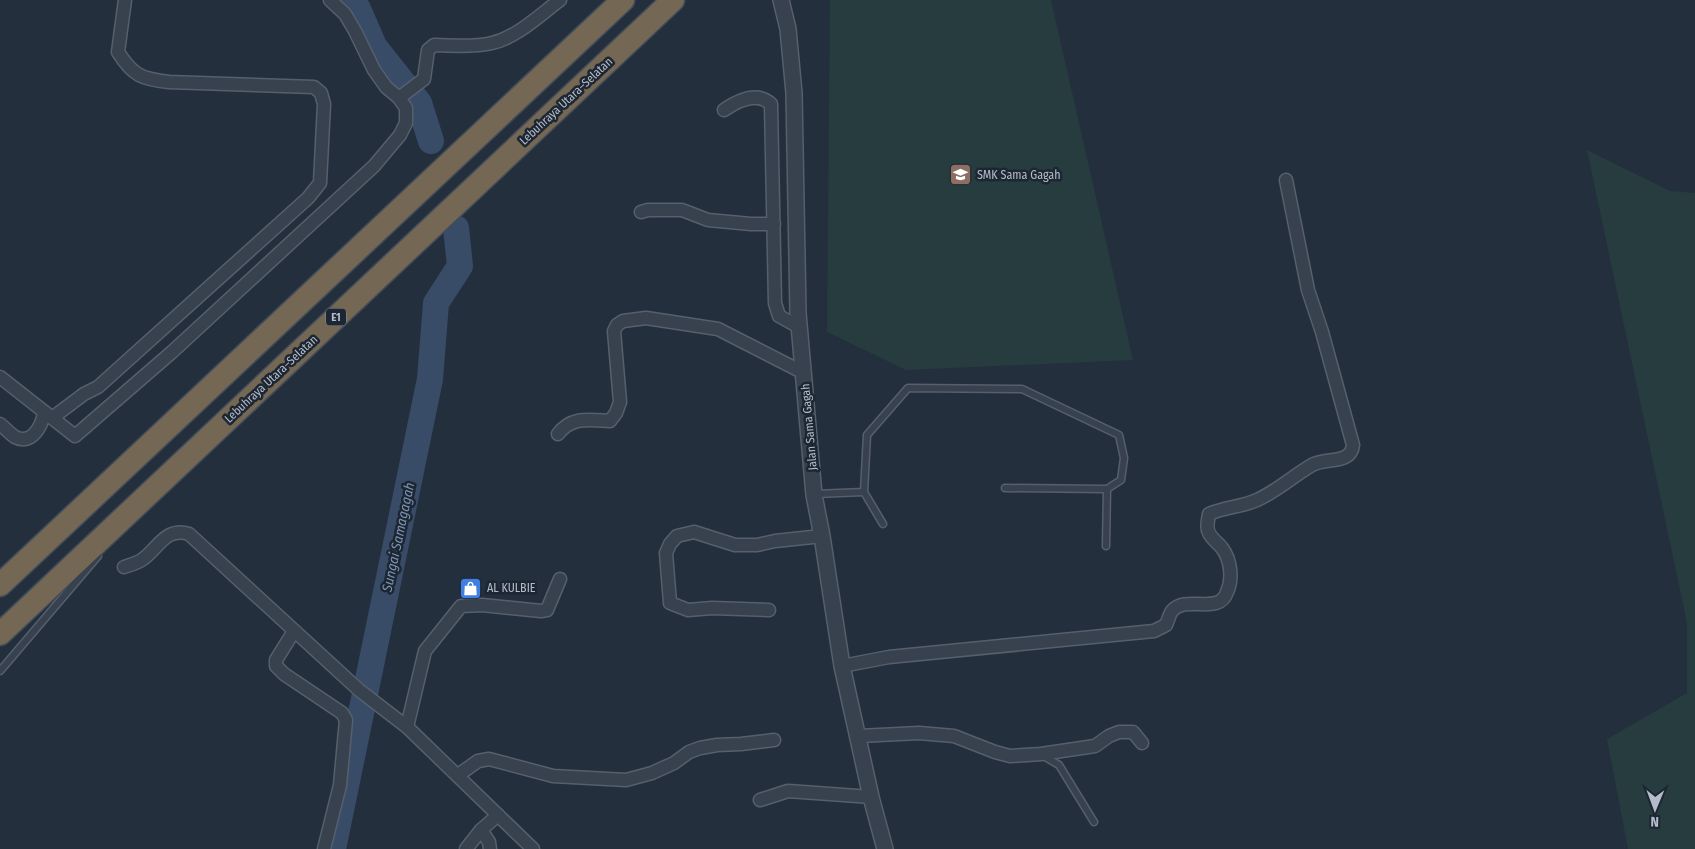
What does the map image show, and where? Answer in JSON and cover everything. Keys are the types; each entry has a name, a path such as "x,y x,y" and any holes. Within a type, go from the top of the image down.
{"highway":[{"path":"0,585 623,0"},
{"name":"Lebuhraya Utara–Selatan","path":"0,634 673,0"},
{"path":"0,579 28,557"}],"street":[{"path":"0,424 16,438 25,439 36,433 48,416 98,387 308,198 320,183 324,104 322,93 314,87 169,82 145,79 127,66 118,52 125,0"},
{"path":"0,377 75,436 172,352 374,166 400,136 406,123 406,108 401,96 386,87 374,70 345,14 330,0"},
{"path":"401,96 424,79 428,50 434,45 491,44 503,40 560,0"},
{"name":"Jalan Sama Gagah","path":"780,0 788,29 794,93 796,234 800,327 814,494 842,666 871,797 885,849"},
{"path":"724,110 738,100 767,100 772,104 775,303 780,316 800,327"},
{"path":"842,666 889,657 1154,631 1166,625 1176,608 1186,604 1211,604 1220,601 1227,594 1230,569 1224,551 1209,533 1207,521 1209,514 1256,501 1278,489 1314,464 1348,457 1352,452 1353,445 1322,332 1308,290 1286,180"},
{"path":"641,212 648,210 682,210 708,220 774,224"},
{"path":"558,434 565,425 579,420 610,420 616,413 620,402 614,331 617,325 623,321 646,318 718,329 804,373"},
{"path":"124,567 141,560 169,535 180,531 189,534 359,690 408,727 533,849"},
{"path":"769,610 712,608 688,610 670,602 666,553 670,544 677,536 694,532 735,545 756,545 822,536"},
{"path":"408,727 425,651 462,606 482,605 547,610 560,578"},
{"path":"294,632 276,660 276,666 284,674 342,713 346,720 340,785 324,849"},
{"path":"859,736 920,733 954,736 1010,756 1041,754 1095,746 1109,736 1119,732 1133,732 1142,743"},
{"path":"458,775 478,761 489,760 553,776 626,780 652,773 674,763 689,752 700,748 717,744 741,744 774,740"},
{"path":"760,800 788,791 871,797"},
{"path":"466,849 481,830 498,815"},
{"path":"481,830 490,849"}],"lane":[{"path":"883,524 864,492 867,435 908,388 1022,389 1119,435 1124,458 1121,480 1108,489 1005,488"},
{"path":"1106,546 1108,489"},
{"path":"814,494 864,492"},
{"path":"121,530 139,503"},
{"path":"0,671 103,550"},
{"path":"1041,754 1060,765 1094,822"}],"green space":[{"path":"830,0 1051,0 1133,360 906,370 827,332"},
{"path":"1587,150 1670,191 1695,193 1695,849 1628,849 1607,739 1687,693 1687,623"}],"waterway":[{"name":"Sungai Samagagah","path":"351,0 358,9 374,46 419,103 431,141"},
{"name":"Sungai Samagagah","path":"333,849 430,379 436,303 460,266 456,228"}],"place":[{"name":"SMK Sama Gagah","path":"961,175"},
{"name":"AL KULBIE","path":"471,588"}]}
